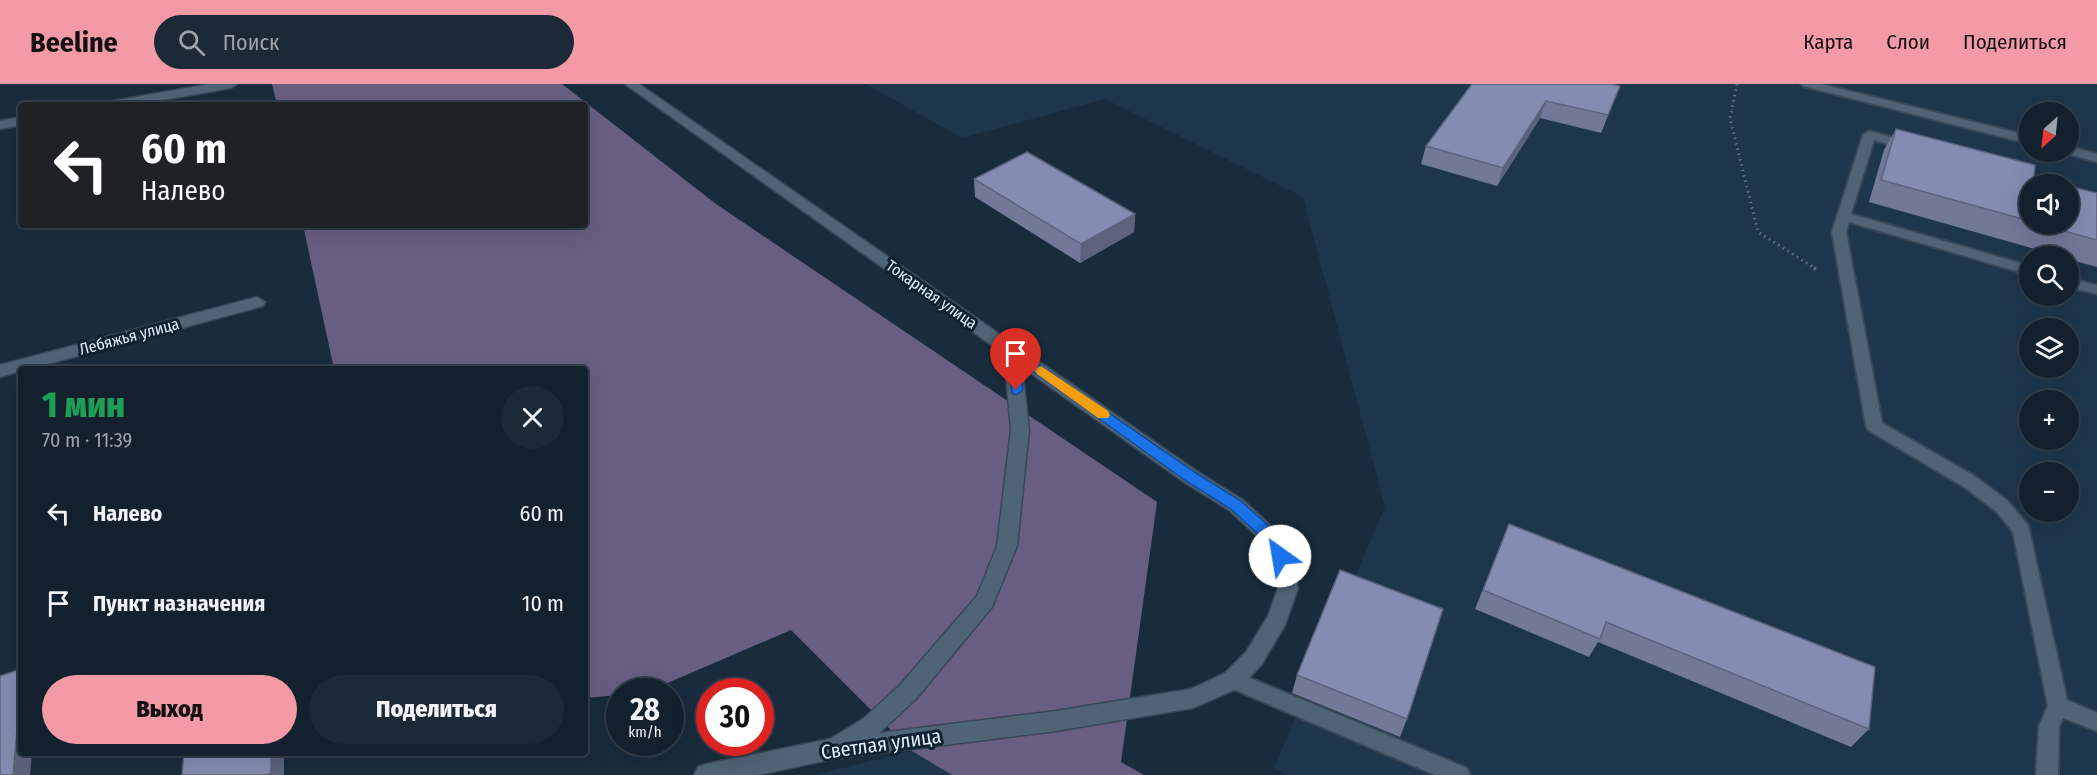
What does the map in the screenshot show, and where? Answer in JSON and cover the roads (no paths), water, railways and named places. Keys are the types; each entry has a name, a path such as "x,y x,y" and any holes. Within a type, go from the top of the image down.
{"street":[{"path":"130,102 231,84"},
{"name":"Токарная улица","path":"631,84 1191,477 1236,505 1266,532 1280,556 1288,588 1278,620 1254,658 1233,680 1193,698 1056,721"},
{"path":"0,125 18,122"},
{"name":"Лебяжья улица","path":"19,366 257,302"},
{"path":"833,749 871,726 908,692 984,601 1007,546 1020,430 1012,350"},
{"name":"Лебяжья улица","path":"0,371 18,366"},
{"name":"Светлая улица","path":"706,775 833,749 1056,721"}],"lane":[{"path":"1807,84 2019,137"},
{"path":"1924,150 1869,135 1839,232 1874,426 1970,482 2002,506 2022,530 2058,706 2049,726 2047,775"},
{"path":"2079,153 2097,158"},
{"path":"1844,216 2019,268"},
{"path":"2079,285 2097,290"},
{"path":"1233,680 1459,775"},
{"path":"2058,706 2097,722"}]}
